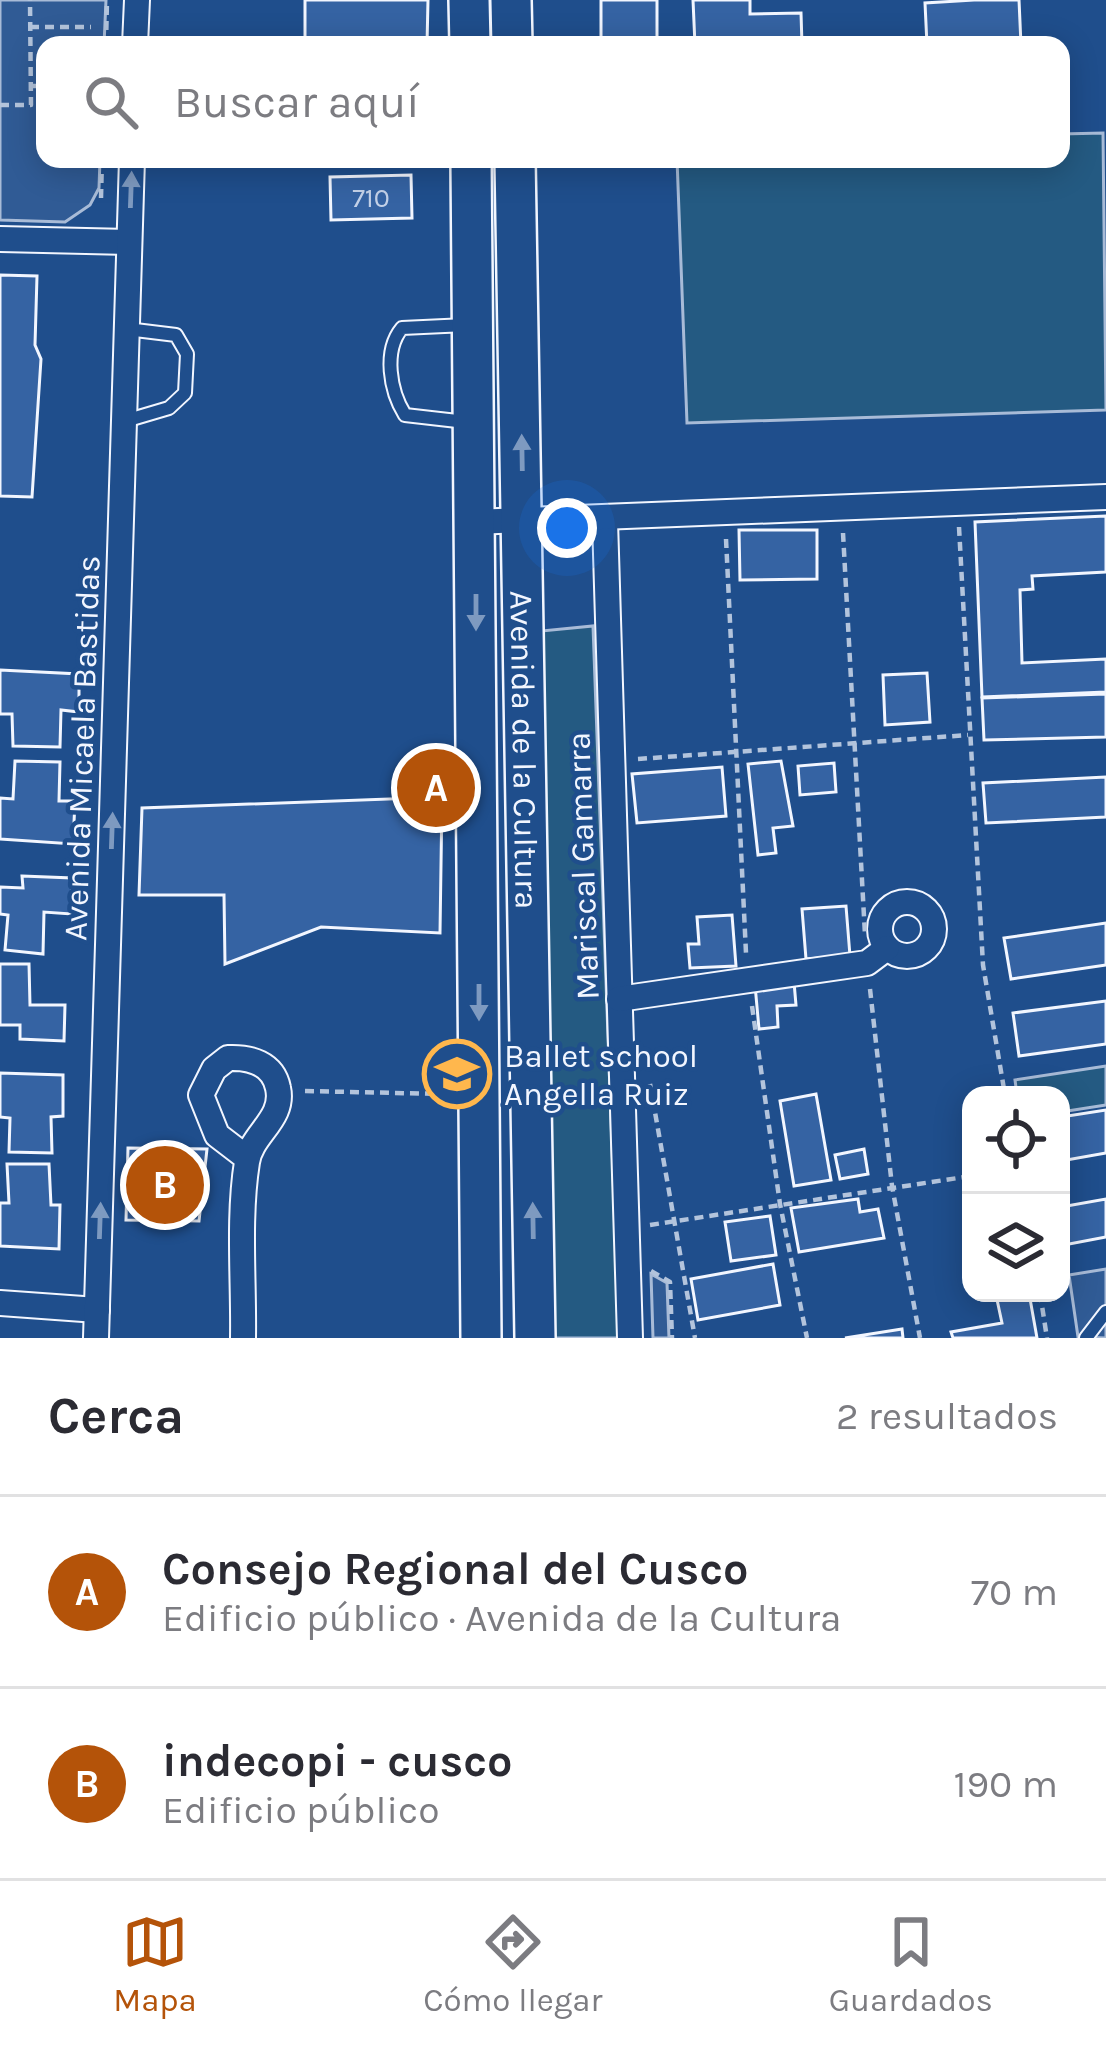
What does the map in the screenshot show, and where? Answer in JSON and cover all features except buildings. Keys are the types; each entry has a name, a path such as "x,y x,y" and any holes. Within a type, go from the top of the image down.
{"main road":[{"path":"470,0 470,36"},
{"path":"511,0 512,36"},
{"name":"Avenida de la Cultura","path":"471,168 481,1338"},
{"name":"Avenida de la Cultura","path":"515,168 535,1338"}],"street":[{"path":"135,36 137,0"},
{"name":"Avenida Micaela Bastidas","path":"96,1338 132,168"},
{"path":"0,239 129,242"},
{"path":"475,522 605,521 1106,497"},
{"name":"Mariscal Gamarra","path":"605,521 630,1338"},
{"path":"619,999 867,963 887,948"},
{"path":"243,1338 247,1158 274,1119 280,1090 272,1072 247,1058 228,1058 204,1083 205,1112 218,1135 247,1158"},
{"path":"0,1303 97,1310"}],"lane":[{"path":"473,324 402,328 393,339 392,393 405,415 474,422"},
{"path":"124,421 169,408 184,392 188,354 176,335 127,329"},
{"path":"1086,1338 1106,1312"}],"path":[{"path":"0,105 32,105 30,0"},
{"path":"106,36 107,0"},
{"path":"30,27 91,27"},
{"path":"31,86 36,86"},
{"path":"101,198 102,168"},
{"path":"959,517 982,964 1003,1086"},
{"path":"725,526 748,982 780,1204 807,1338"},
{"path":"627,760 969,735"},
{"path":"646,1065 695,1338"},
{"path":"280,1090 480,1094"},
{"path":"627,1229 962,1176"},
{"path":"1041,1302 1047,1338"}],"shaded area":[{"path":"0,0 106,0 104,36 36,36 36,168 100,168 99,188 90,205 65,222 0,220"},
{"path":"1103,133 1106,410 687,423 677,168 1070,168 1070,134"},
{"path":"593,626 619,1338 550,1338 541,631"},
{"path":"1106,1066 1106,1105 1070,1111 1070,1086 1016,1086 1015,1080"},
{"path":"1106,1269 1106,1338 1078,1337 1070,1275"},
{"path":"651,1274 667,1283 669,1338 653,1338"}],"place":[{"name":"Consejo Regional del Cusco","path":"436,788"},
{"name":"Ballet school Angella Ruiz","path":"457,1074"},
{"name":"indecopi - cusco","path":"165,1185"}]}
